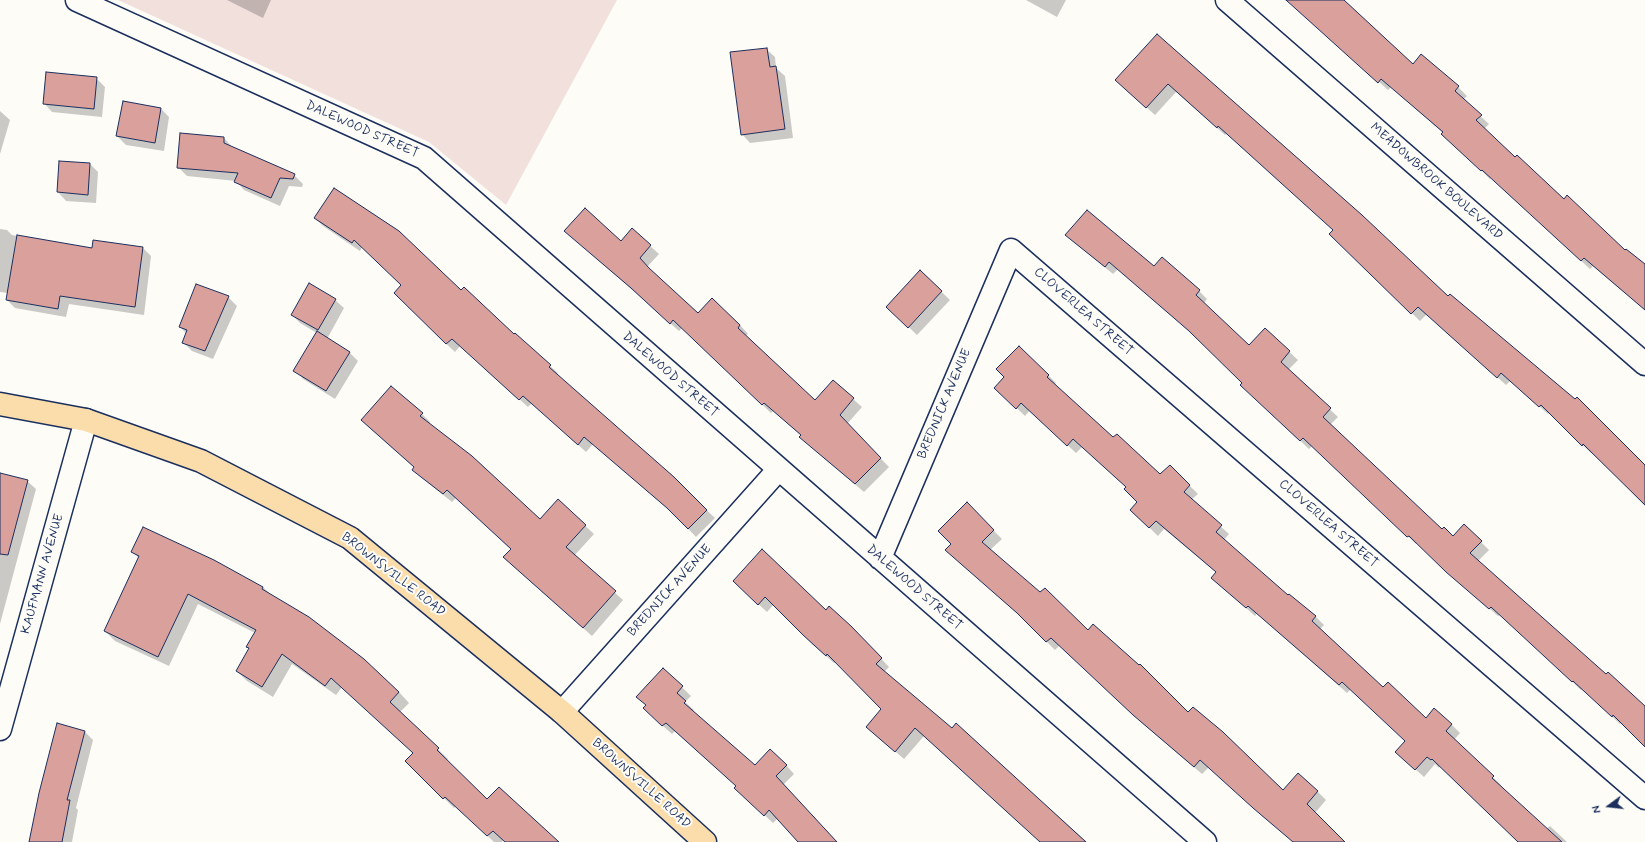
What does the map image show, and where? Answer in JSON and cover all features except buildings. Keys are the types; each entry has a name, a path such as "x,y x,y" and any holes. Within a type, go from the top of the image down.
{"main road":[{"name":"BROWNSVILLE ROAD","path":"0,404 86,420 201,461 350,538 562,712 705,842"}],"street":[{"name":"DALEWOOD STREET","path":"76,0 424,158 778,470 1205,842"},
{"name":"MEADOWBROOK BOULEVARD","path":"1227,0 1645,364"},
{"name":"BREDNICK AVENUE","path":"880,558 1011,250"},
{"name":"CLOVERLEA STREET","path":"1011,250 1645,798"},
{"name":"KAUFMANN AVENUE","path":"0,729 9,658 86,420"},
{"name":"BREDNICK AVENUE","path":"562,712 778,470"}],"shaded area":[{"path":"118,0 617,0 506,205 429,142"}]}
